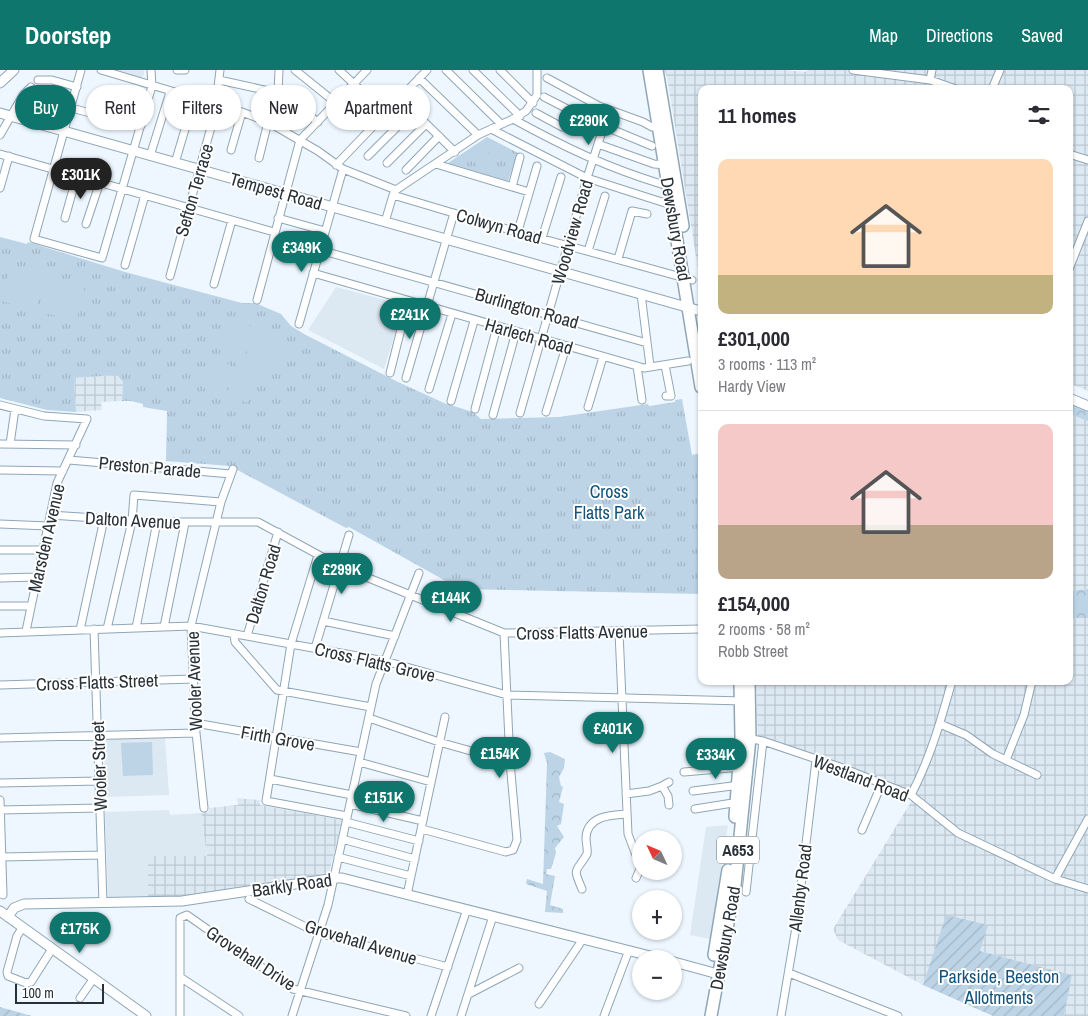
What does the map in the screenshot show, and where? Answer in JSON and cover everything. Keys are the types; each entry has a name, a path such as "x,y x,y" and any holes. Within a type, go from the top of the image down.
{"main road":[{"name":"Dewsbury Road","path":"649,70 664,165 677,215 698,329"},
{"name":"Dewsbury Road","path":"657,70 662,94 657,125"},
{"name":"Dewsbury Road","path":"693,309 695,361 698,374"},
{"name":"Dewsbury Road","path":"741,685 745,701"},
{"name":"Dewsbury Road","path":"711,1016 714,974 741,785 745,738 745,701 748,685"},
{"name":"Dewsbury Road","path":"704,1016 714,974"}],"street":[{"path":"0,83 14,70"},
{"path":"76,90 81,70"},
{"name":"Colwyn Road","path":"101,70 149,85"},
{"path":"151,70 152,85"},
{"path":"177,70 185,70"},
{"name":"Sefton Terrace","path":"219,85 220,70"},
{"path":"278,85 279,70"},
{"path":"295,70 326,94"},
{"path":"338,70 354,84 367,70"},
{"path":"412,85 426,70"},
{"path":"446,70 501,124"},
{"path":"473,70 516,118 562,146 593,160 661,184"},
{"path":"500,70 533,103"},
{"path":"385,222 394,192 478,135 516,118 533,103 537,96 537,70"},
{"path":"853,70 930,80 944,85"},
{"path":"930,80 932,70"},
{"path":"994,85 1000,70"},
{"path":"419,78 478,135"},
{"path":"547,78 610,110 657,125"},
{"path":"38,80 52,80 77,87"},
{"path":"220,80 251,87"},
{"path":"544,98 604,127 652,146"},
{"path":"0,135 15,109"},
{"name":"Woodview Road","path":"520,413 587,178 610,110"},
{"path":"150,156 164,111"},
{"path":"536,113 562,127 569,111"},
{"path":"231,150 242,112"},
{"name":"Colwyn Road","path":"242,112 251,115"},
{"name":"Tempest Road","path":"0,113 693,309"},
{"path":"257,300 300,140 326,113"},
{"path":"582,127 587,119"},
{"path":"430,128 454,152"},
{"path":"491,129 587,178 664,203"},
{"path":"64,131 34,239 102,258 140,130"},
{"path":"175,163 185,130"},
{"name":"Sefton Terrace","path":"170,276 210,130"},
{"path":"258,158 266,130"},
{"name":"Colwyn Road","path":"282,130 339,167 394,192 454,213 688,279"},
{"path":"299,324 332,207 339,167 371,130"},
{"path":"368,156 394,130"},
{"path":"388,163 420,130"},
{"path":"406,170 439,136"},
{"path":"598,144 664,165"},
{"path":"0,154 274,232"},
{"path":"1073,155 1088,160"},
{"path":"0,188 9,156"},
{"path":"512,187 520,157"},
{"path":"436,164 529,192"},
{"path":"518,231 537,166"},
{"path":"64,218 77,176"},
{"path":"542,238 561,177"},
{"path":"86,224 100,182"},
{"path":"125,265 145,195"},
{"path":"588,251 605,196"},
{"path":"618,260 632,211 647,214"},
{"path":"406,378 454,213"},
{"path":"278,218 326,230"},
{"path":"214,284 232,220"},
{"path":"1073,259 1088,221"},
{"name":"Burlington Road","path":"320,250 548,313 648,343"},
{"name":"Harlech Road","path":"313,273 541,340 644,368 695,361"},
{"path":"641,294 650,366"},
{"path":"390,373 408,301"},
{"path":"429,389 452,314"},
{"path":"451,401 474,320"},
{"path":"475,409 497,327"},
{"path":"493,416 516,332"},
{"path":"546,412 566,346"},
{"path":"588,407 602,357"},
{"path":"665,365 671,396 666,396"},
{"path":"636,366 642,400"},
{"path":"1073,400 1088,406"},
{"path":"0,405 15,409 10,444"},
{"name":"Marsden Avenue","path":"15,409 44,416 87,419 57,483 26,631"},
{"path":"0,444 76,445"},
{"name":"Preston Parade","path":"69,460 232,472"},
{"path":"0,470 63,471"},
{"name":"Wooler Avenue","path":"204,808 195,723 191,626 221,502 232,472"},
{"path":"107,629 132,521 134,496 221,502"},
{"name":"Dalton Avenue","path":"50,515 132,521 217,522"},
{"path":"80,630 104,519"},
{"name":"Cross Flatts Avenue","path":"217,522 254,521 278,532 339,566 504,633 698,629"},
{"path":"136,628 157,522"},
{"path":"164,627 185,523"},
{"path":"0,524 48,526"},
{"name":"Dalton Road","path":"247,636 278,532"},
{"path":"315,648 350,534"},
{"path":"0,550 42,550"},
{"path":"318,555 291,644 266,801 346,819 419,841"},
{"path":"292,1016 335,878 338,856 376,684 419,573"},
{"path":"0,578 36,577"},
{"path":"0,606 30,606"},
{"path":"323,621 396,636"},
{"name":"Cross Flatts Grove","path":"0,633 191,626 385,661 507,695 745,701"},
{"name":"Wooler Street","path":"94,629 103,903"},
{"path":"620,632 628,834 632,844"},
{"path":"350,804 506,852 513,850 517,840 510,762 504,633"},
{"path":"234,634 235,642 275,688 371,707"},
{"name":"Cross Flatts Street","path":"0,685 193,679"},
{"path":"912,795 924,771 951,685"},
{"path":"1006,760 1024,715 1031,685"},
{"path":"407,895 445,717"},
{"path":"369,718 439,742 510,762"},
{"name":"Firth Grove","path":"195,723 361,752"},
{"path":"940,724 966,734 982,747 1036,775"},
{"path":"0,738 196,733"},
{"name":"Westland Road","path":"745,738 763,741 912,795 958,833 1055,879 1088,889"},
{"path":"746,892 760,748 763,741"},
{"name":"Allenby Road","path":"781,1016 796,927 816,760"},
{"path":"359,762 431,782"},
{"path":"684,772 742,766"},
{"path":"270,779 352,795"},
{"path":"0,784 99,781"},
{"path":"626,794 649,791 669,782"},
{"path":"862,830 882,783"},
{"path":"693,791 741,785"},
{"path":"662,786 668,796 670,805"},
{"path":"0,800 3,895"},
{"path":"695,808 739,802"},
{"path":"0,810 100,808"},
{"path":"582,889 574,880 577,867 587,854 586,840 590,826 600,818 627,814"},
{"path":"1055,879 1088,819"},
{"path":"342,839 415,858"},
{"path":"2,858 101,855"},
{"path":"338,856 411,876"},
{"name":"Barkly Road","path":"4,914 24,904 182,901 335,878 632,951"},
{"name":"Grovehall Avenue","path":"249,899 318,933 448,967"},
{"path":"431,1016 467,910"},
{"path":"4,914 146,1016"},
{"name":"Grovehall Drive","path":"180,977 180,918 187,915 293,989 406,1016"},
{"path":"461,1016 493,916"},
{"path":"23,928 17,936 7,972 8,976 26,983 31,982 52,949"},
{"path":"539,1004 583,939"},
{"path":"604,1016 628,950"},
{"path":"682,964 714,974"},
{"path":"469,994 519,968"},
{"path":"789,973 898,1016"},
{"path":"180,977 180,1016"},
{"path":"180,977 239,1016"},
{"path":"80,998 94,978"}],"shaded area":[{"path":"116,70 144,70 144,75 141,78"},
{"path":"664,70 784,70 805,72 808,70 1088,70 1088,391 1073,385 1073,85 698,85 698,268 667,77"},
{"path":"336,287 404,305 384,369 308,330"},
{"path":"117,375 123,382 122,401 101,402 102,410 76,412 74,378"},
{"path":"1073,415 1088,421 1088,589 1073,591"},
{"path":"1073,618 1088,618 1088,1016 1064,1016 1072,975 980,951 987,925 946,916 923,985 838,940 833,929 914,797 758,740 756,685 1073,685"},
{"path":"165,738 169,795 105,797 104,739"},
{"path":"237,798 260,800 260,805 342,820 329,873 182,896 148,896 148,856 207,856 201,813 209,811 209,808 238,805"},
{"path":"169,810 170,815 201,813 207,857 149,856 148,896 108,897 105,812"},
{"path":"728,825 710,939 690,935 706,827"}],"green space":[{"path":"487,137 518,153 508,181 448,163"},
{"path":"487,144 491,152 480,158 476,150"},
{"name":"Cross Flatts Park","path":"0,237 27,244 28,242 125,272 242,303 255,303 281,314 291,326 304,334 396,381 444,403 473,412 481,419 559,417 648,404 649,406 682,399 692,455 698,454 698,594 460,589 349,527 346,528 230,466 166,461 167,411 143,407 143,404 131,401 122,401 123,382 117,375 74,378 76,412 47,410 0,398"},
{"path":"10,266 45,275 36,310 1,301"},
{"path":"50,277 85,286 76,321 40,312"},
{"path":"235,316 259,332 239,363 215,347"},
{"path":"264,326 288,342 267,375 243,359"},
{"path":"214,355 231,366 226,374 209,363"},
{"path":"207,365 225,376 220,384 202,373"},
{"path":"243,366 262,378 256,387 237,375"},
{"path":"201,375 218,386 213,394 196,383"},
{"path":"232,383 251,395 246,403 227,392"},
{"path":"1073,405 1088,411 1088,421 1073,415"},
{"path":"1088,589 1088,618 1073,618 1073,591"},
{"path":"152,742 153,775 123,776 121,743"},
{"path":"550,752 565,759 564,768 559,777 563,787 559,802 564,804 561,824 557,826 564,837 555,848 556,853 551,869 547,869 546,874 555,876 550,905 563,909 563,913 545,912 547,891 526,884 527,879 543,884 547,763 544,753"},
{"name":"Parkside, Beeston Allotments","path":"946,915 988,925 980,951 1072,975 1064,1016 993,1016 923,985"},
{"path":"0,1007 32,1016 0,1016"}]}
